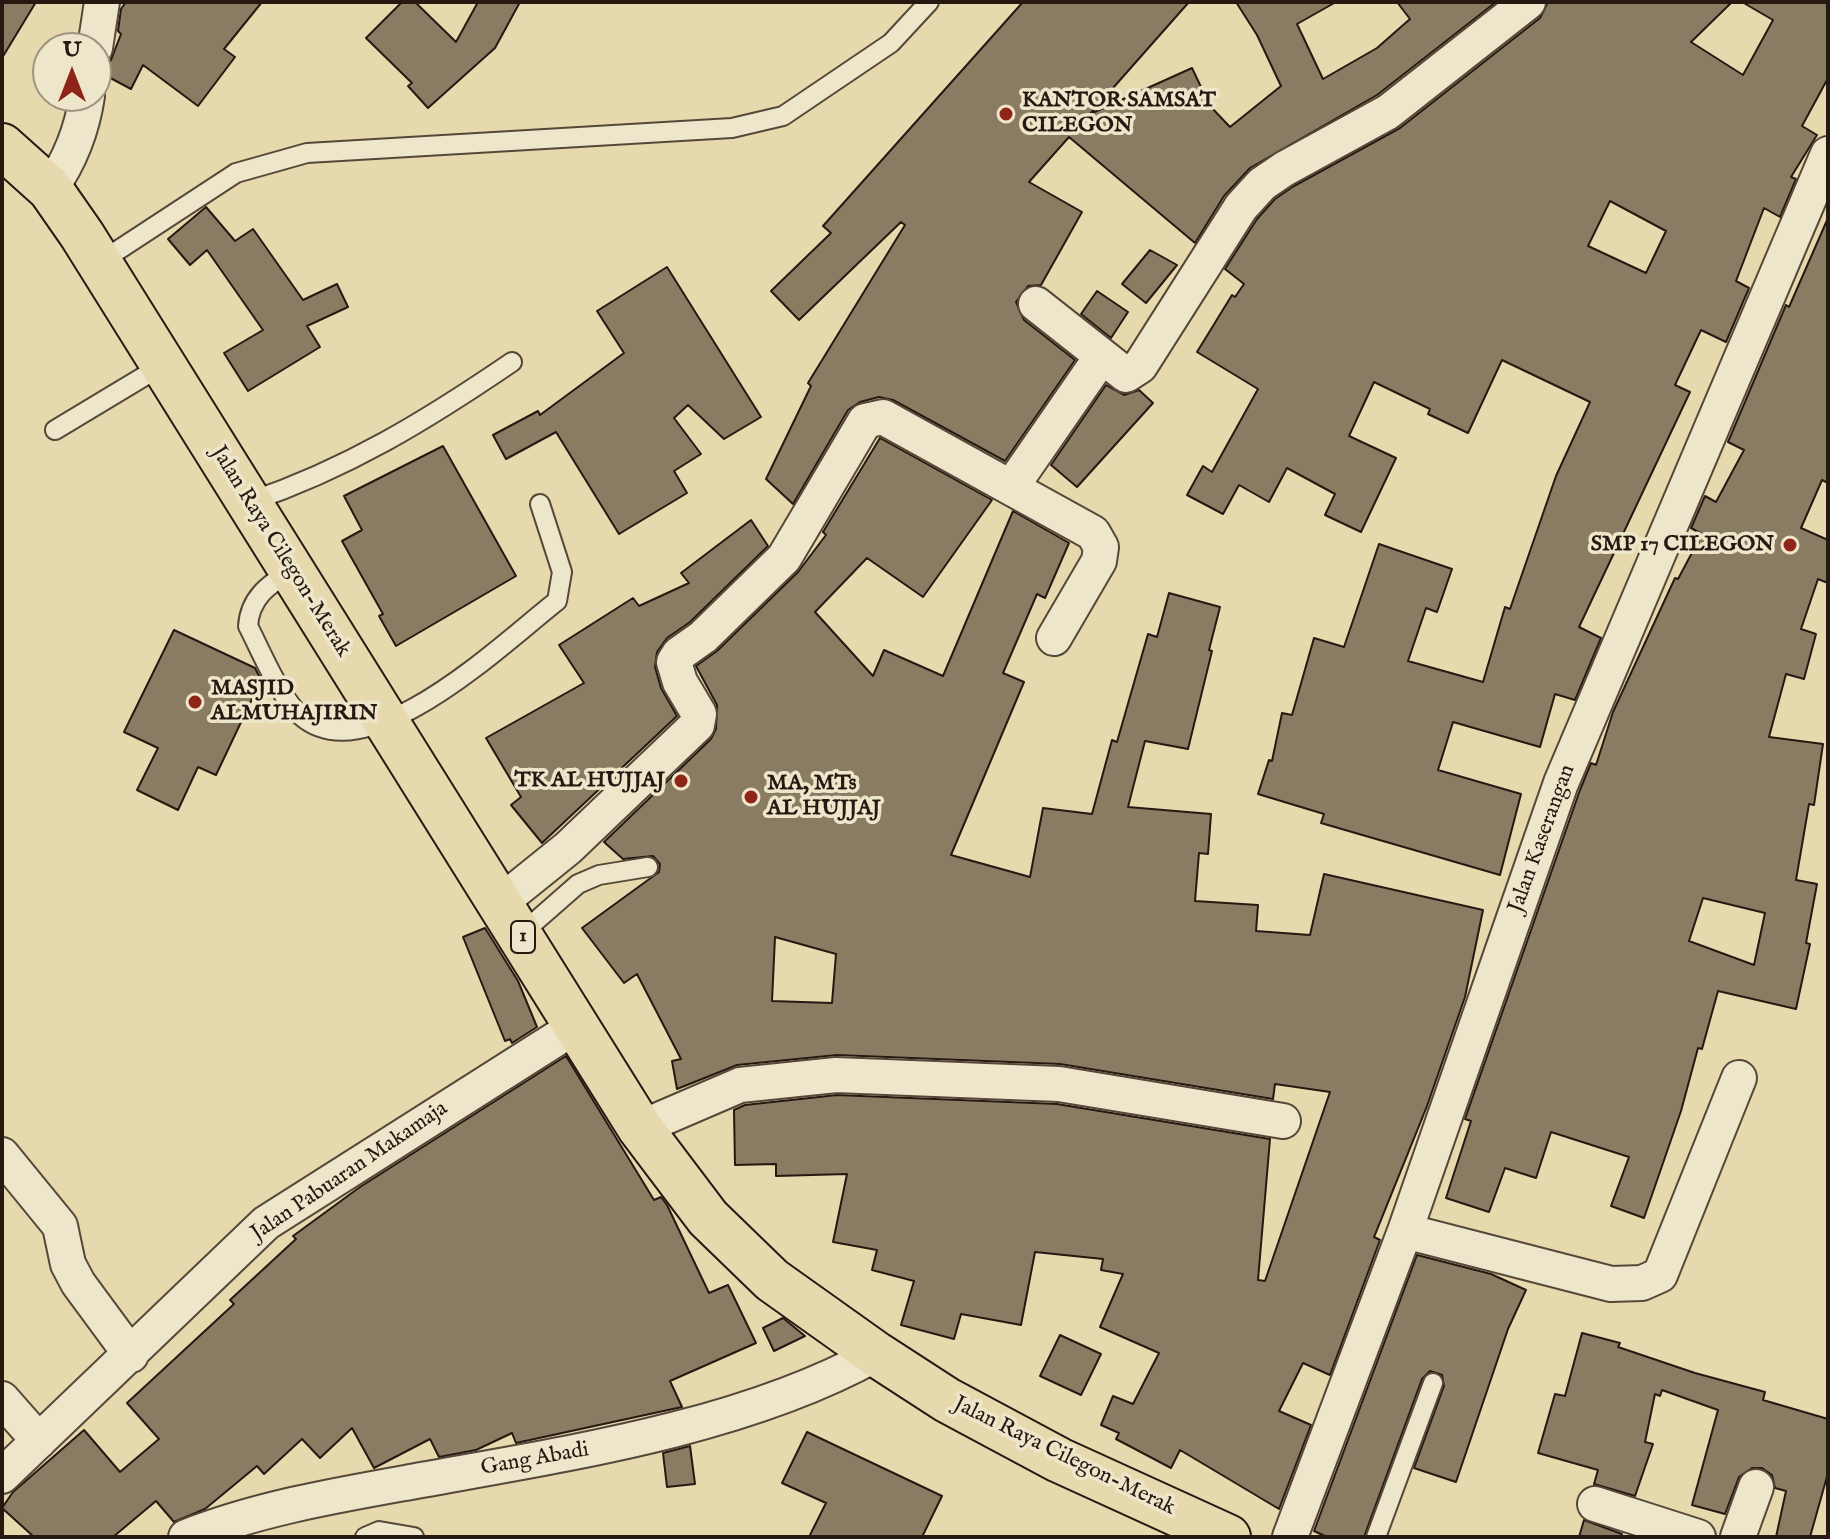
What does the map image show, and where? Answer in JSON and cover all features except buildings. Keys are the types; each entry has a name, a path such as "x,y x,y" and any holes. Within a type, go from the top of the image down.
{"highway":[{"name":"Jalan Raya Cilegon-Merak","path":"2,146 50,189 100,262 640,1128 708,1218 772,1280 947,1400 1204,1532"}],"street":[{"path":"97,32 102,2"},
{"path":"1036,304 1126,375 1135,371 1241,207 1262,184 1388,112 1528,2"},
{"path":"50,189 64,170 85,112"},
{"name":"Jalan Kaserangan","path":"1290,1537 1405,1231 1561,783 1828,154"},
{"path":"1012,486 1102,356"},
{"path":"511,918 568,848 697,725 699,714 675,672 674,662 784,558 865,421 883,417 1093,533 1101,547 1099,561 1054,638"},
{"name":"Jalan Pabuaran Makamaja","path":"2,1476 266,1223 578,1025"},
{"path":"640,1128 740,1085 836,1075 1059,1084 1283,1121"},
{"path":"1405,1231 1611,1284 1642,1283 1660,1275 1739,1078"},
{"path":"2,1155 60,1226 68,1264 78,1283 131,1355"},
{"name":"Gang Abadi","path":"186,1537 237,1517 348,1493 613,1446 826,1380 876,1354"},
{"path":"2,1399 39,1441"},
{"path":"1738,1537 1756,1487"},
{"path":"1595,1504 1698,1537"}],"lane":[{"path":"100,262 236,173 307,153 732,128 783,116 891,43 929,2"},
{"path":"249,502 296,486 421,424 512,362"},
{"path":"55,430 163,365"},
{"path":"291,569 262,590 249,610 248,626 274,675 300,715 328,732 354,730 385,722 421,706 557,601 562,572 540,504"},
{"path":"511,918 599,875 648,867"},
{"path":"1376,1537 1433,1383"},
{"path":"365,1537 379,1531 414,1537"}],"place":[{"name":"KANTOR SAMSAT CILEGON","path":"1006,114"},
{"name":"SMP 17 CILEGON","path":"1790,545"},
{"name":"MASJID ALMUHAJIRIN","path":"195,702"},
{"name":"TK AL HUJJAJ","path":"681,781"},
{"name":"MA, MTs AL HUJJAJ","path":"751,797"}]}
